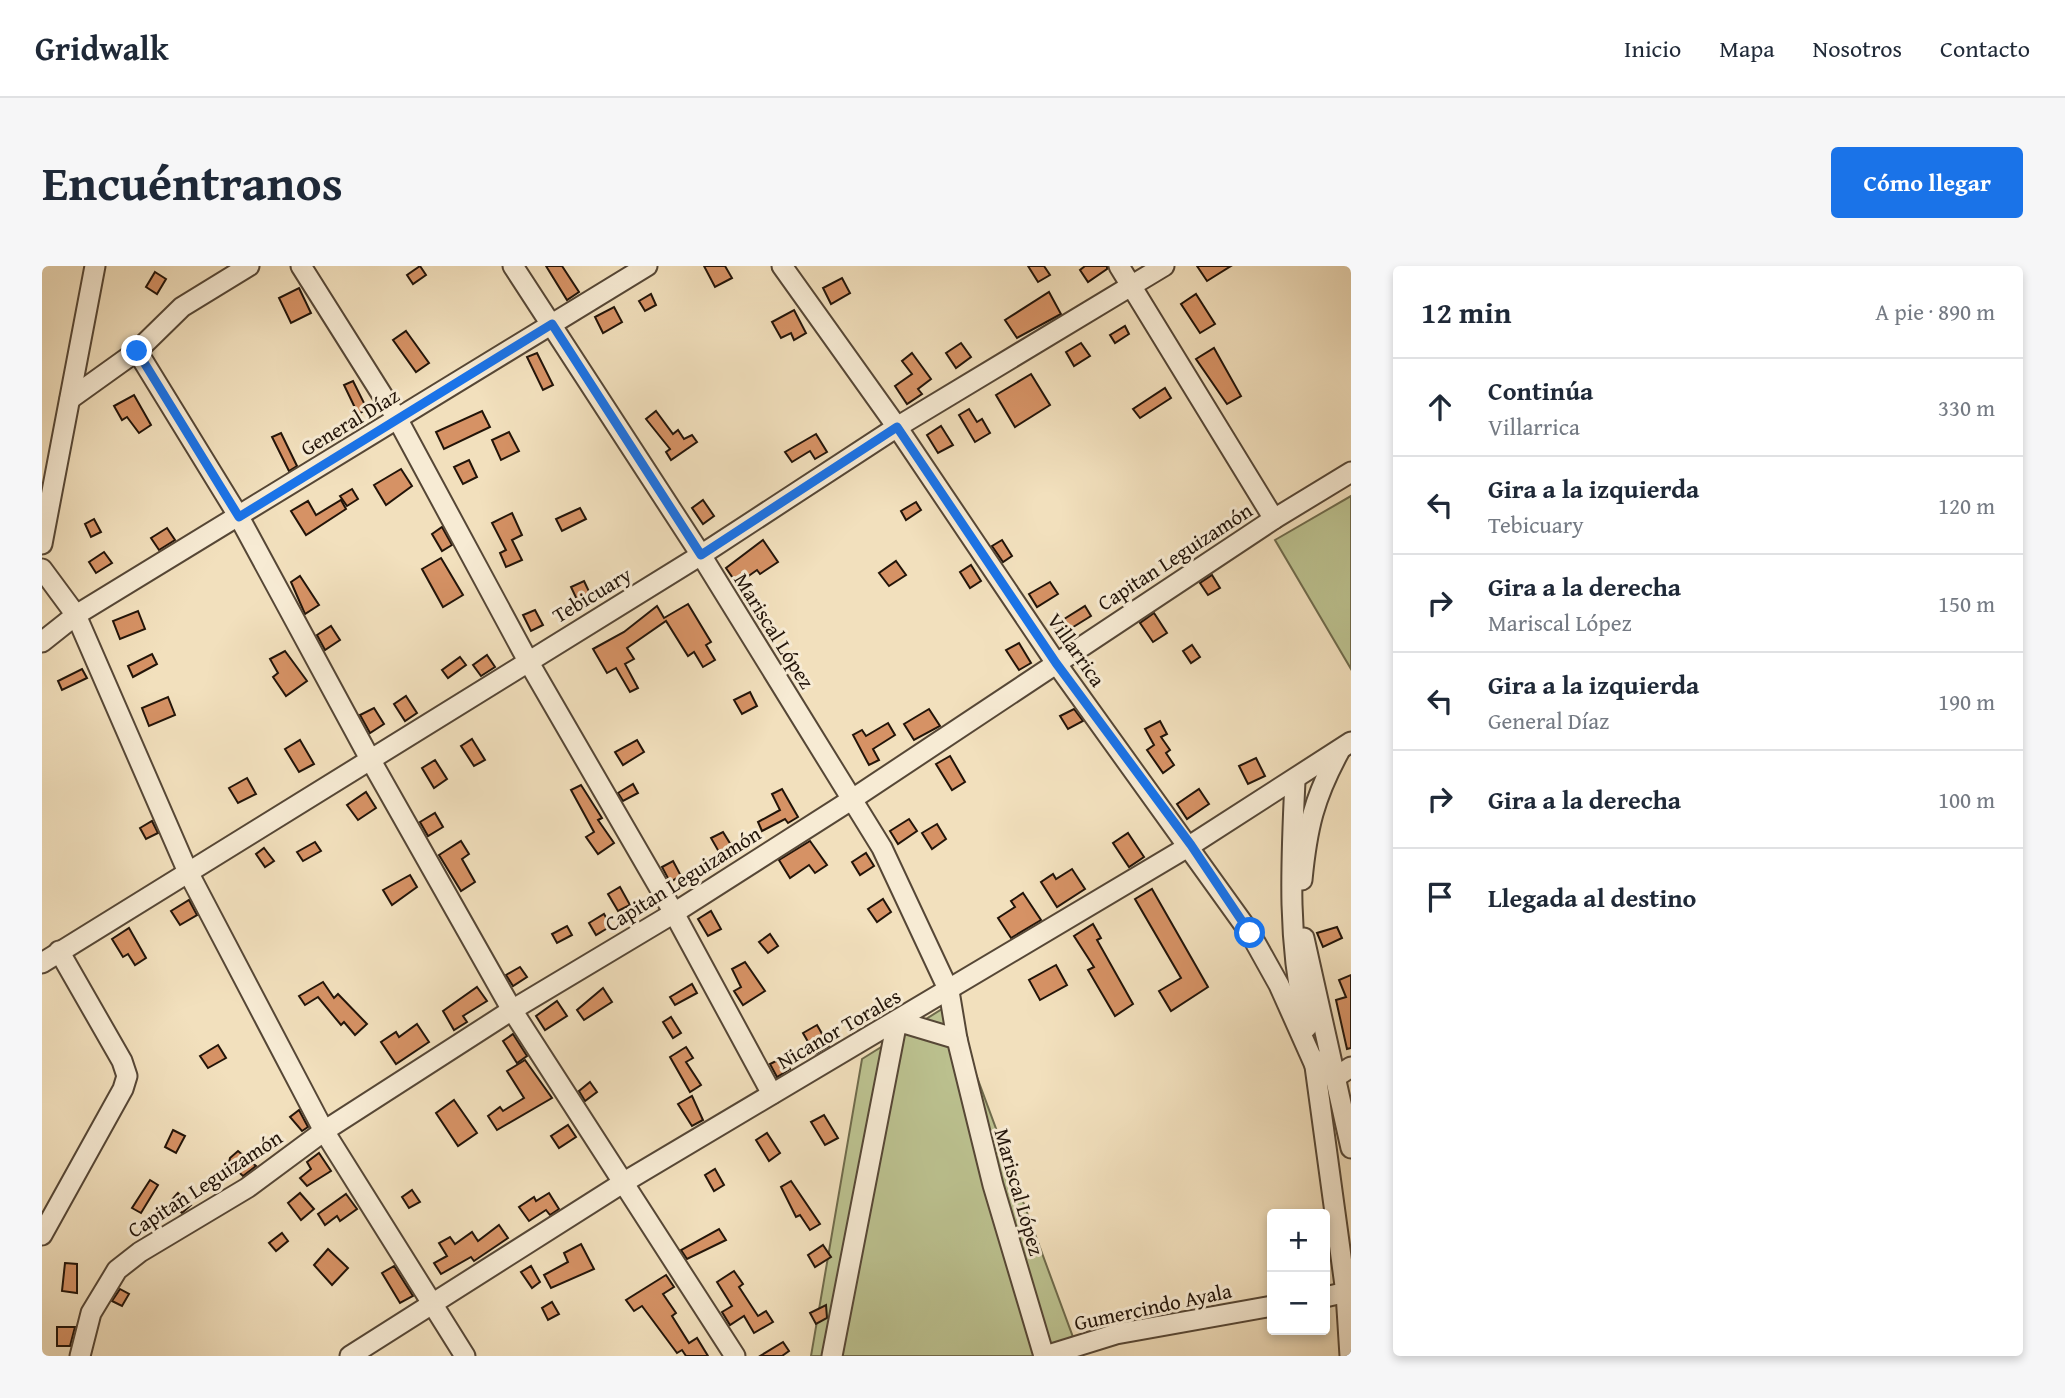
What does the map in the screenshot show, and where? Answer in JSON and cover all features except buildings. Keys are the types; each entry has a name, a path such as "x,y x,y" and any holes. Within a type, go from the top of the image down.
{"street":[{"path":"42,544 95,266"},
{"path":"70,399 137,351 182,307 249,266"},
{"path":"301,266 398,420 527,661 674,913 772,1094"},
{"name":"Mariscal López","path":"513,266 701,555 881,848 949,991 957,1039 992,1185 1044,1356"},
{"name":"General Díaz","path":"42,642 76,615 647,266"},
{"name":"Villarrica","path":"782,266 897,427 1056,663 1191,845 1266,960 1317,1070"},
{"path":"1119,266 1274,519"},
{"name":"Tebicuary","path":"42,963 187,870 701,555 897,427 1164,266"},
{"path":"137,351 239,517 370,759 512,1010 621,1184 735,1356"},
{"name":"Capitan Leguizamón","path":"80,1356 91,1312 117,1270 140,1252 247,1188 324,1131 512,1010 674,913 851,800 1274,519 1351,472"},
{"path":"42,569 76,615 187,870 324,1131 431,1307 464,1356"},
{"path":"1346,745 1318,790 1307,833 1301,886 1303,932 1343,1072 1351,1148"},
{"name":"Nicanor Torales","path":"350,1356 621,1184 1191,845 1295,781 1346,745"},
{"name":"Villarrica","path":"1295,781 1290,874 1291,934 1303,1012 1317,1070 1349,1292 1350,1356"},
{"path":"42,1235 123,1089 127,1076 122,1061 59,951"},
{"path":"831,1356 897,1021 957,1039"},
{"path":"1317,1070 1343,1072"},
{"path":"1330,1296 1349,1292"},
{"name":"Gumercindo Ayala","path":"1044,1356 1116,1334 1267,1307"}],"green space":[{"path":"1351,496 1351,669 1275,540"},
{"path":"950,1004 1080,1356 811,1356 862,1059"}],"route":[{"path":"137,351 239,517 552,324 701,555 897,427 1056,663 1191,845 1250,933"}]}
